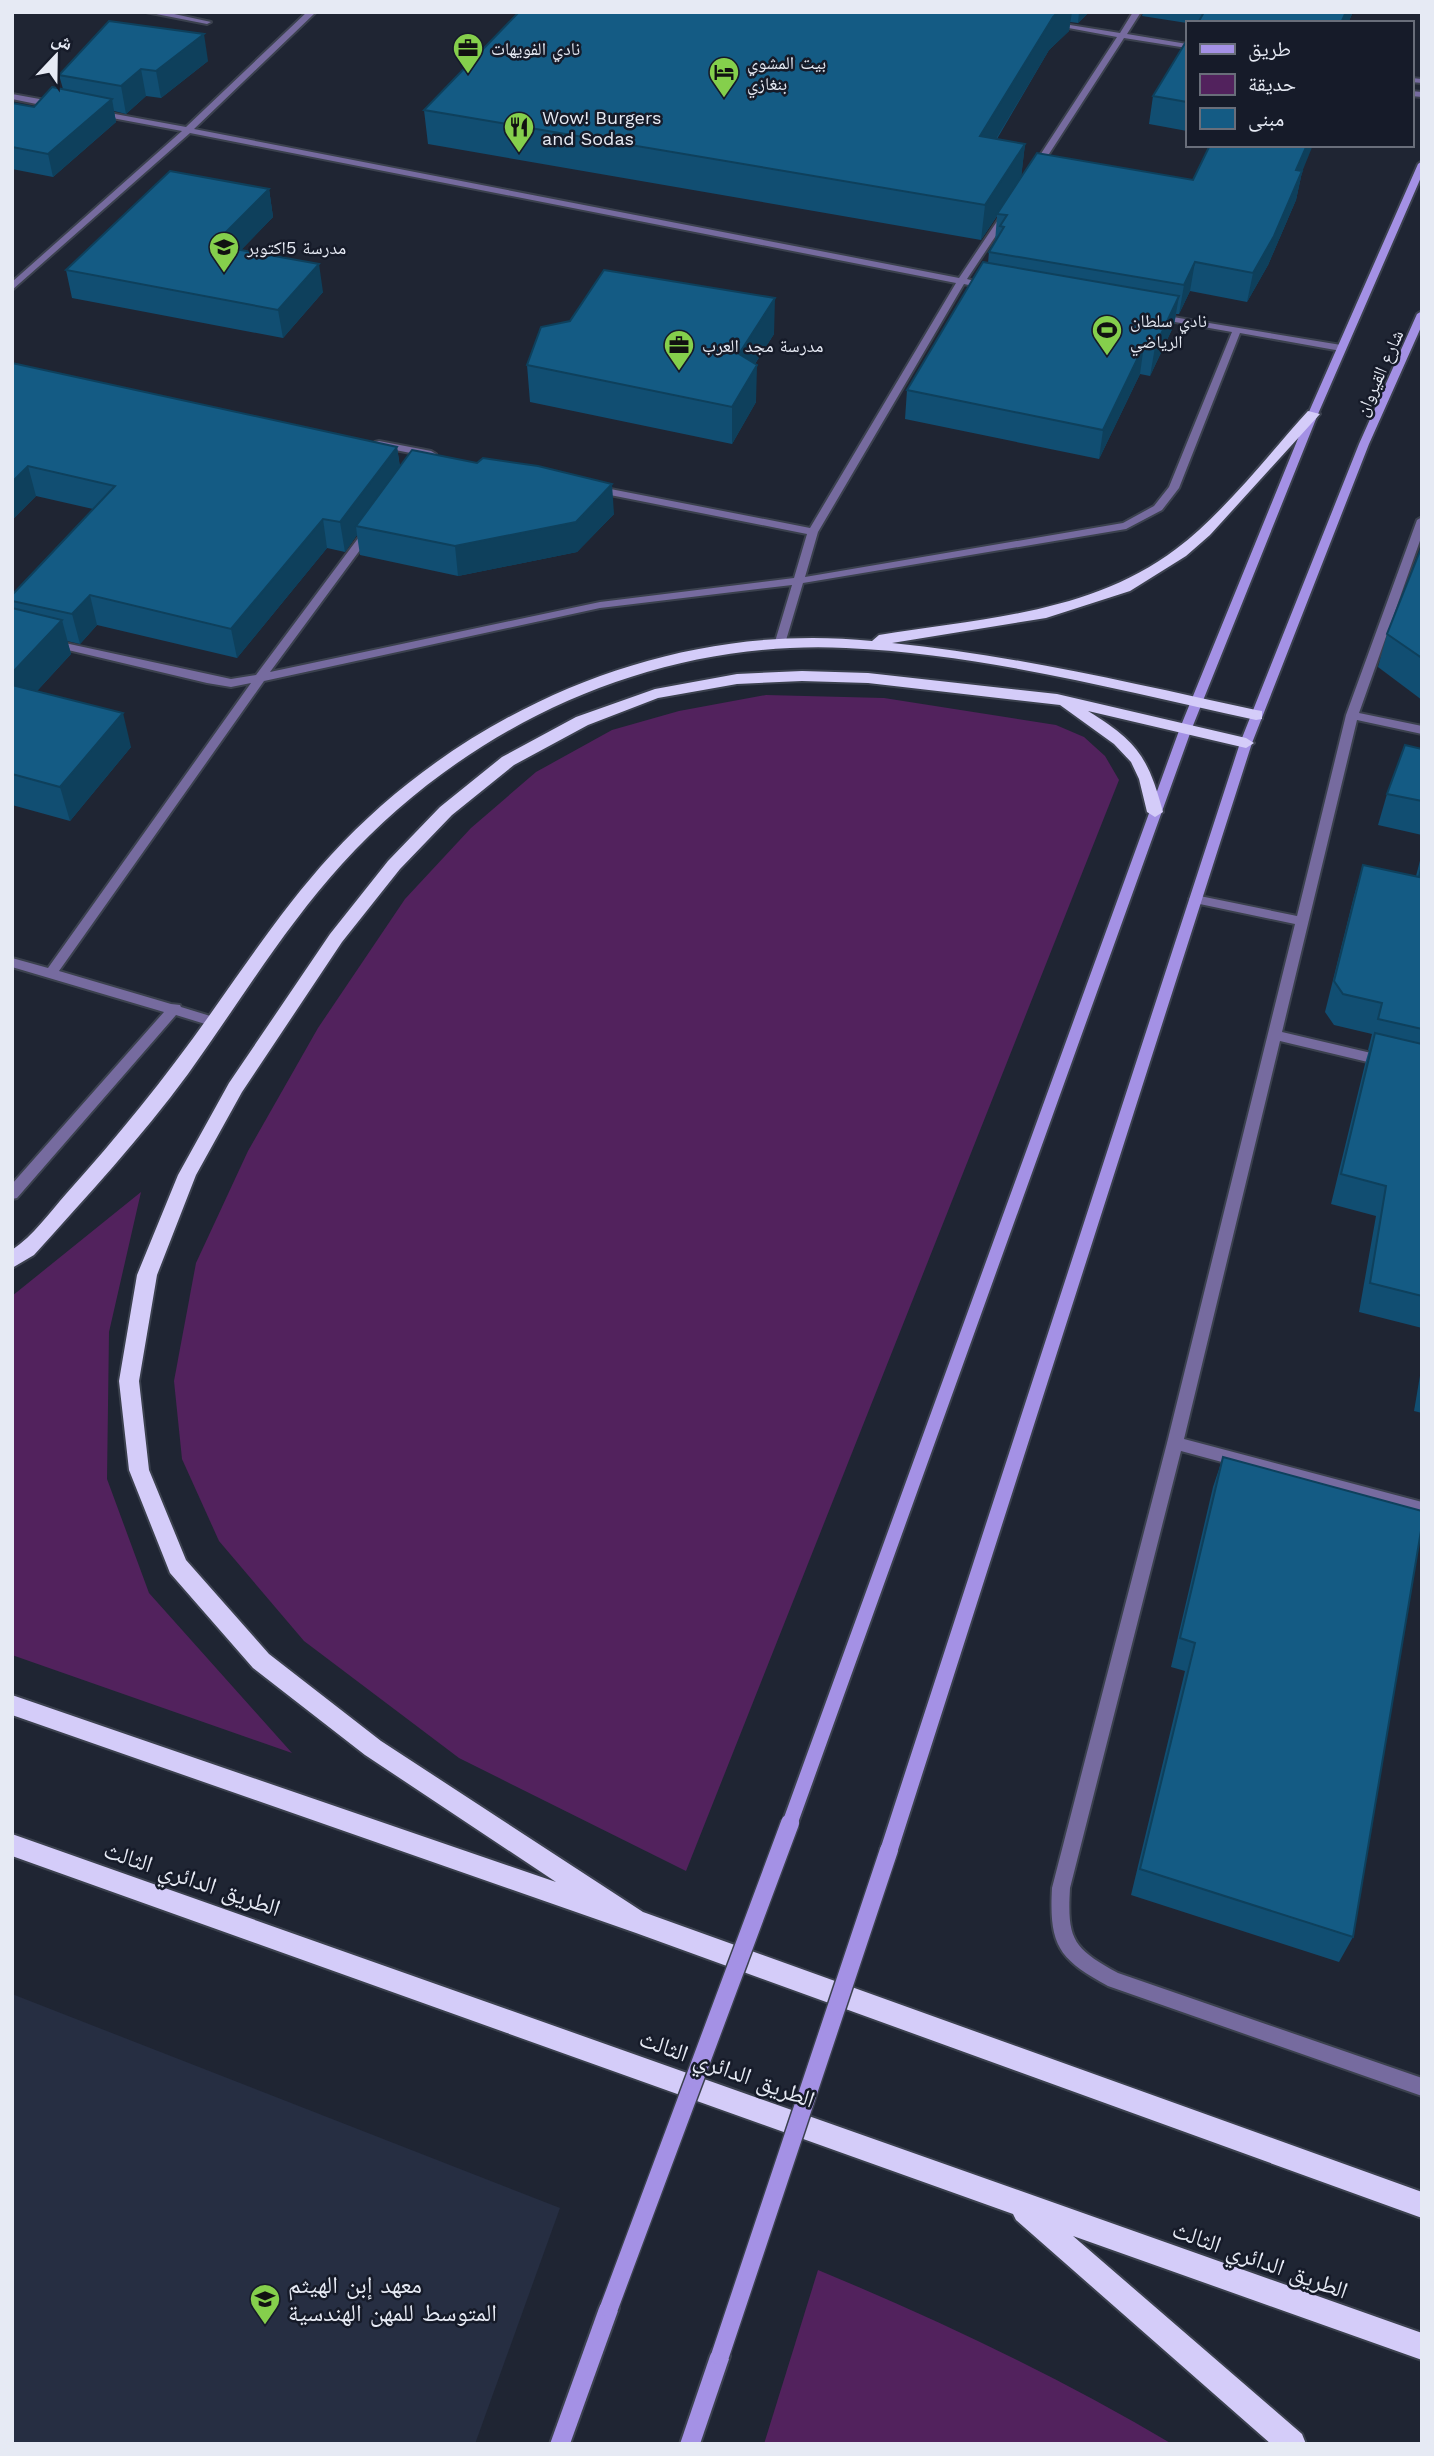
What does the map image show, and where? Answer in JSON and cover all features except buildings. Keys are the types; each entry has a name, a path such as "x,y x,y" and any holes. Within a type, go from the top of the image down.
{"highway":[{"path":"12,1260 26,1250 114,1154 335,861 388,806 458,751 553,697 672,659 780,645 856,643 1046,613 1125,588 1181,554 1313,414"},
{"path":"856,643 1000,665 1256,715"},
{"path":"636,1921 373,1748 261,1661 178,1566 139,1470 129,1381 147,1275 187,1175 236,1088 336,938 394,864 438,820 508,761 582,721 656,694 737,679 802,676 868,678 1057,699 1246,743"},
{"path":"1057,699 1101,726 1132,755 1143,769 1155,812"},
{"path":"12,1705 636,1921 1422,2205"},
{"name":"الطريق الدائري الثالث","path":"12,1845 1422,2347"},
{"path":"1016,2203 1292,2444"}],"main road":[{"path":"560,2444 790,1823 1186,729 1313,414 1422,164"},
{"name":"شارع القيروان","path":"690,2444 889,1850 1246,743 1364,444 1422,314"}],"street":[{"path":"150,12 207,22"},
{"path":"13,285 188,130 312,12"},
{"path":"1027,181 1137,12"},
{"path":"1043,23 1186,46"},
{"path":"12,96 66,107"},
{"path":"80,109 1001,289"},
{"path":"780,645 813,532 961,282 1013,203"},
{"path":"1145,314 1341,348"},
{"path":"38,640 231,683 600,605 799,581 1126,526 1158,509 1174,488 1237,330"},
{"path":"373,443 440,456"},
{"path":"418,464 426,453"},
{"path":"576,485 813,532"},
{"path":"51,973 260,678 376,520"},
{"path":"1422,520 1352,715 1175,1443 1061,1888 1059,1918 1066,1947 1080,1961 1114,1980 1422,2087"},
{"path":"1352,715 1422,730"},
{"path":"1195,900 1302,921"},
{"path":"12,962 174,1007 215,1022"},
{"path":"12,1194 174,1007"},
{"path":"1275,1035 1422,1070"},
{"path":"1175,1443 1422,1509"}],"shaded area":[{"name":"معهد إبن الهيثم المتوسط للمهن الهندسية","path":"12,1994 560,2208 475,2444 12,2444"}],"green space":[{"path":"766,695 884,698 1056,725 1084,737 1105,756 1119,780 686,1871 459,1758 304,1641 219,1541 182,1459 174,1381 196,1263 248,1151 318,1028 405,899 471,828 536,772 612,730 679,711"},
{"path":"141,1192 109,1332 107,1479 149,1593 292,1753 12,1655 12,1296"},
{"path":"818,2270 998,2351 1172,2444 764,2444"}],"place":[{"name":"نادي الفويهات","path":"468,75"},
{"name":"بيت المشوي بنغازي","path":"724,99"},
{"name":"Wow! Burgers and Sodas","path":"519,154"},
{"name":"مدرسة 5اكتوبر","path":"224,274"},
{"name":"نادي سلطان الرياضي","path":"1107,357"},
{"name":"مدرسة مجد العرب","path":"679,372"},
{"name":"معهد إبن الهيثم المتوسط للمهن الهندسية","path":"265,2326"}]}
